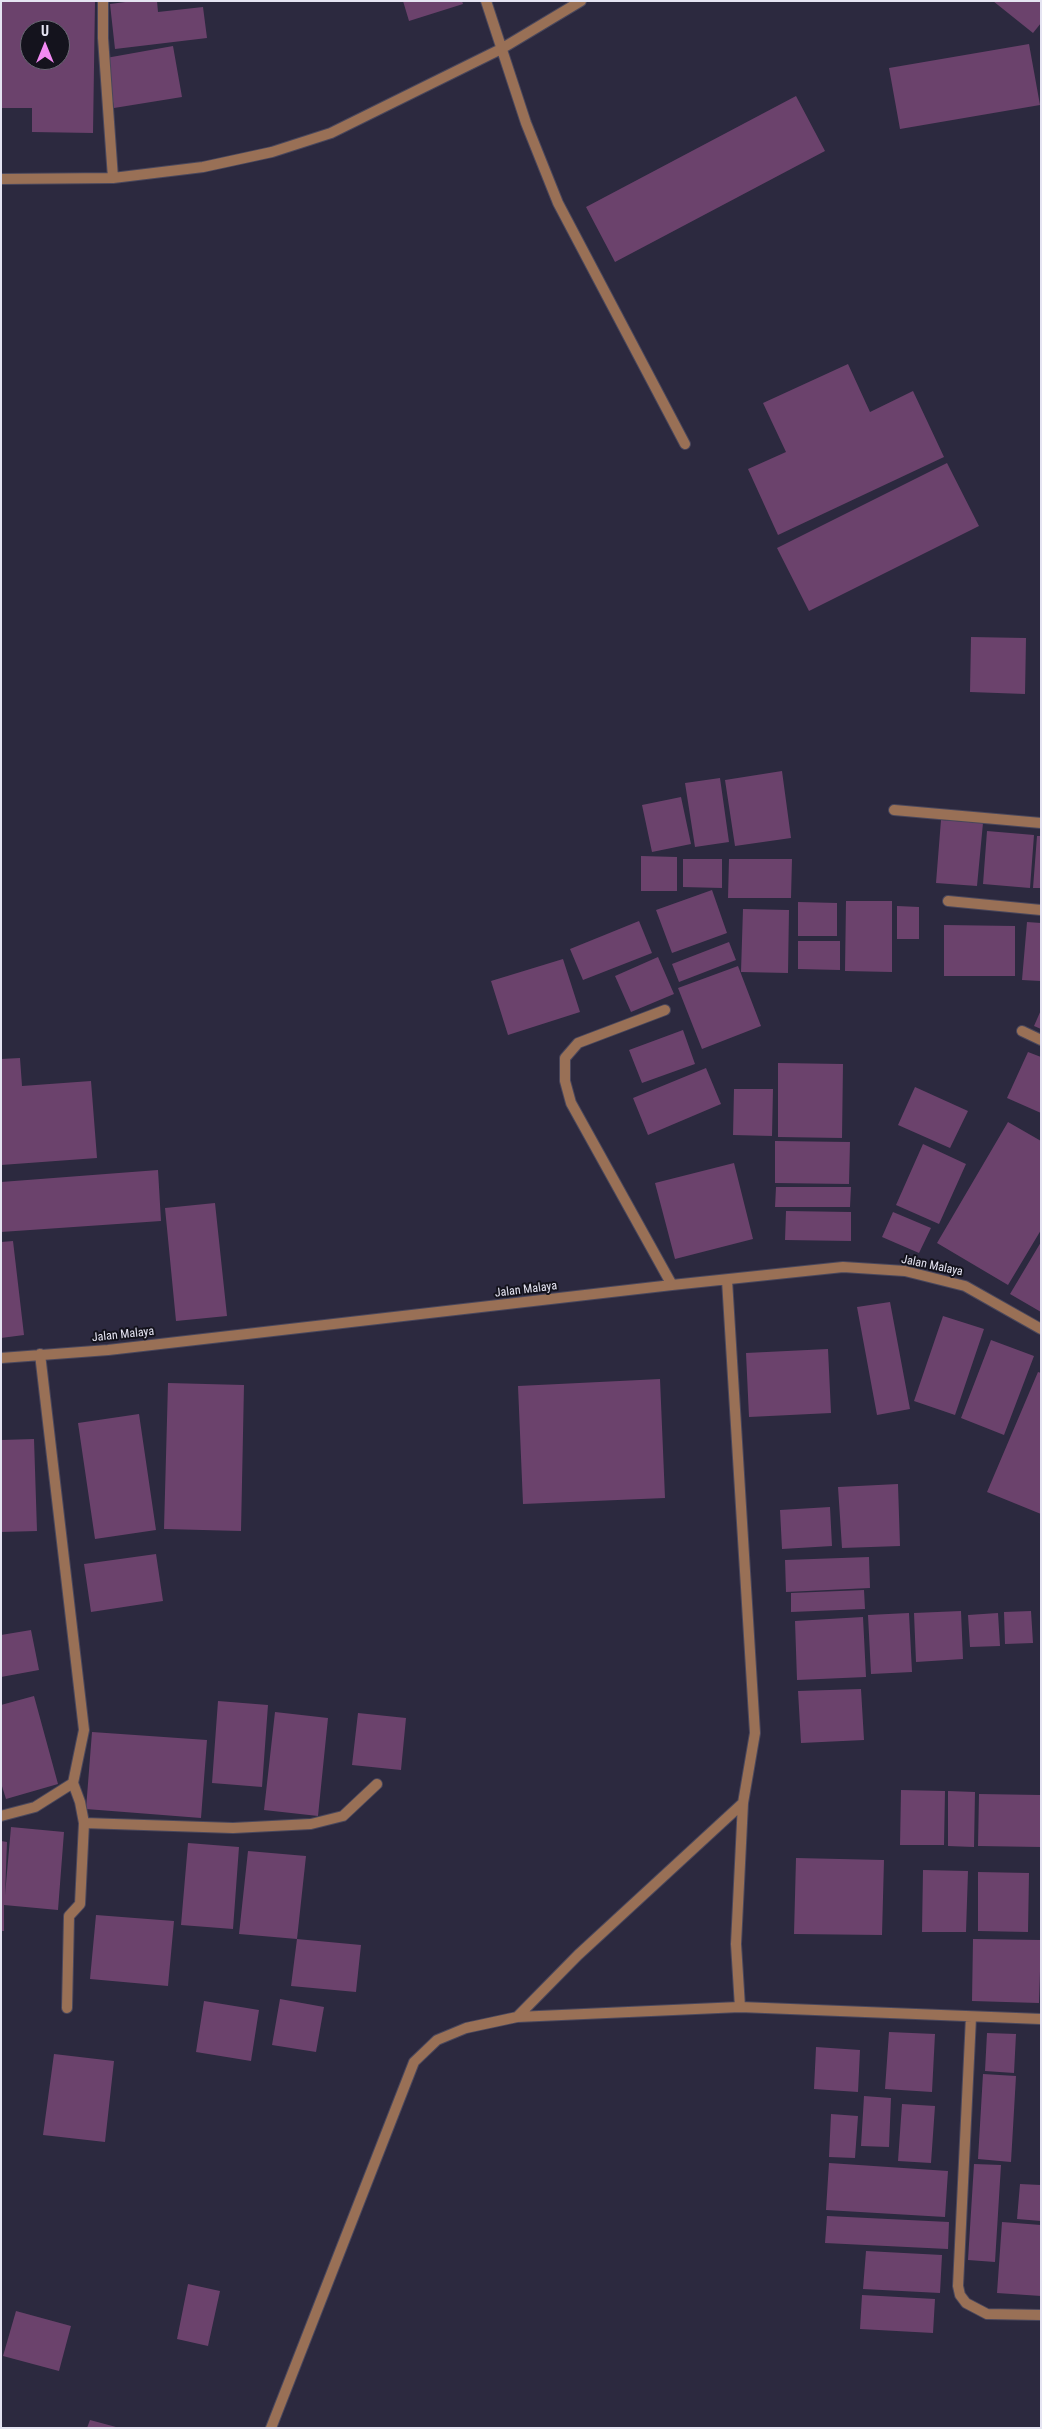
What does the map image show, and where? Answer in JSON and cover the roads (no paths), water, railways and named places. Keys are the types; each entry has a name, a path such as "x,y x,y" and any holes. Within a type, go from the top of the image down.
{"street":[{"path":"104,1 103,38 113,178"},
{"path":"486,1 526,123 558,203 684,444"},
{"path":"1,179 113,178 212,165 272,152 331,133 502,49 581,1"},
{"path":"894,810 1041,823"},
{"path":"948,901 1041,910"},
{"path":"665,1010 578,1043 565,1058 565,1081 571,1103 672,1284"},
{"path":"1022,1032 1041,1040"},
{"name":"Jalan Malaya","path":"1,1358 108,1350 672,1284 843,1267 905,1271 965,1286 1041,1329"},
{"path":"726,1280 755,1734 743,1803 736,1944 740,2007"},
{"path":"40,1354 84,1730 73,1783 80,1802 84,1823 80,1904 69,1916 71,1940 68,2008"},
{"path":"1,1816 35,1807 73,1783"},
{"path":"84,1823 233,1828 311,1824 343,1816 377,1784"},
{"path":"517,2017 578,1955 743,1803"},
{"path":"271,2428 414,2062 437,2040 466,2028 517,2017 740,2007 1041,2020"},
{"path":"971,2017 958,2286 960,2296 966,2304 987,2314 1041,2315"}]}
